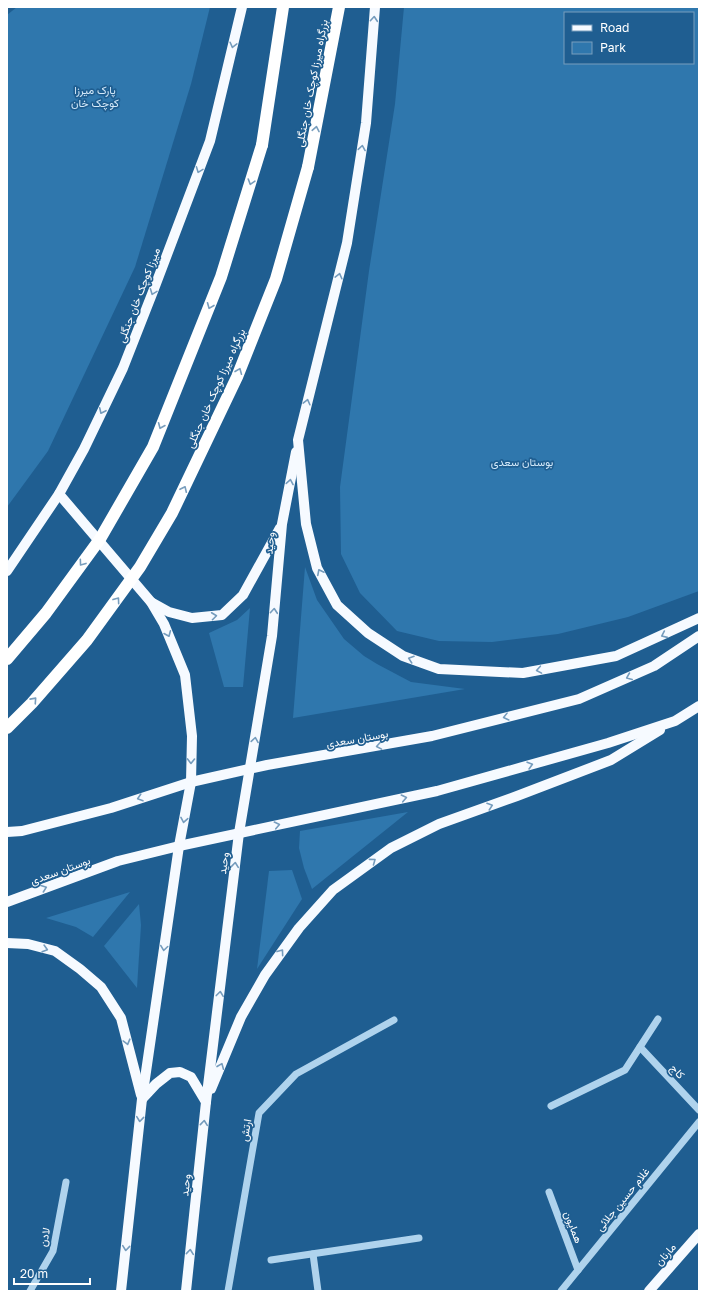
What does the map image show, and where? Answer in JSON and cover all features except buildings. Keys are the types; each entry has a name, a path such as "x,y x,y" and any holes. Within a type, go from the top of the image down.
{"highway":[{"path":"7,659 46,612 100,539 153,447 222,278 262,145 283,7"},
{"name":"بزرگراه میرزا کوچک خان جنگلی","path":"7,728 32,703 87,640 140,567 172,513 242,363 276,279 308,168 339,7"}],"main road":[{"name":"میرزا کوچک خان جنگلی","path":"7,571 59,494 84,449 123,368 210,140 242,7"},
{"name":"وحید","path":"186,1291 206,1102 239,833 272,636 282,524 298,440 347,243 366,123 375,7"},
{"path":"298,440 306,524 317,568 337,604 368,633 403,656 439,669 523,673 616,656 699,618"},
{"path":"59,494 151,602 164,624 185,675 192,736 191,782 179,846 142,1099 122,1291"},
{"path":"151,602 169,612 192,618 222,615 242,595 282,524"},
{"name":"بوستان سعدی","path":"7,832 22,831 111,808 191,782 250,768 432,736 579,699 654,666 699,636"},
{"name":"بوستان سعدی","path":"7,902 118,861 179,846 437,791 608,743 675,721 699,706"},
{"path":"206,1102 241,1017 265,975 299,928 333,890 391,848 439,824 611,760 675,721"},
{"path":"7,943 28,944 55,951 80,969 101,987 121,1018 142,1099"},
{"path":"142,1099 156,1084 170,1073 180,1072 191,1076 206,1102"},
{"name":"مارنان","path":"649,1291 699,1234"}],"street":[{"path":"551,1106 626,1070 658,1019"},
{"name":"ارتش","path":"228,1291 259,1113 296,1074 394,1020"},
{"name":"کاج","path":"640,1047 699,1110"},
{"name":"غلام حسین جلائی","path":"561,1291 699,1122"},
{"name":"لادن","path":"30,1291 53,1251 66,1182"},
{"name":"همایون","path":"549,1192 578,1270"},
{"path":"271,1260 419,1238"},
{"path":"313,1254 318,1291"}],"green space":[{"name":"پارک میرزا کوچک خان","path":"17,7 210,7 191,84 135,267 48,451 7,507 7,15"},
{"name":"بوستان سعدی","path":"404,7 699,7 699,591 628,617 558,634 492,642 439,641 397,631 360,593 341,554 340,487 369,271 395,104"},
{"path":"305,567 317,600 344,639 364,656 411,682 465,689 293,718"},
{"path":"250,608 243,687 224,687 209,633 237,620"},
{"path":"408,812 312,889 304,868 299,848 300,831"},
{"path":"292,870 302,899 257,969 269,871"},
{"path":"130,892 93,937 76,927 46,918"},
{"path":"139,904 141,925 137,988 104,946"}]}
